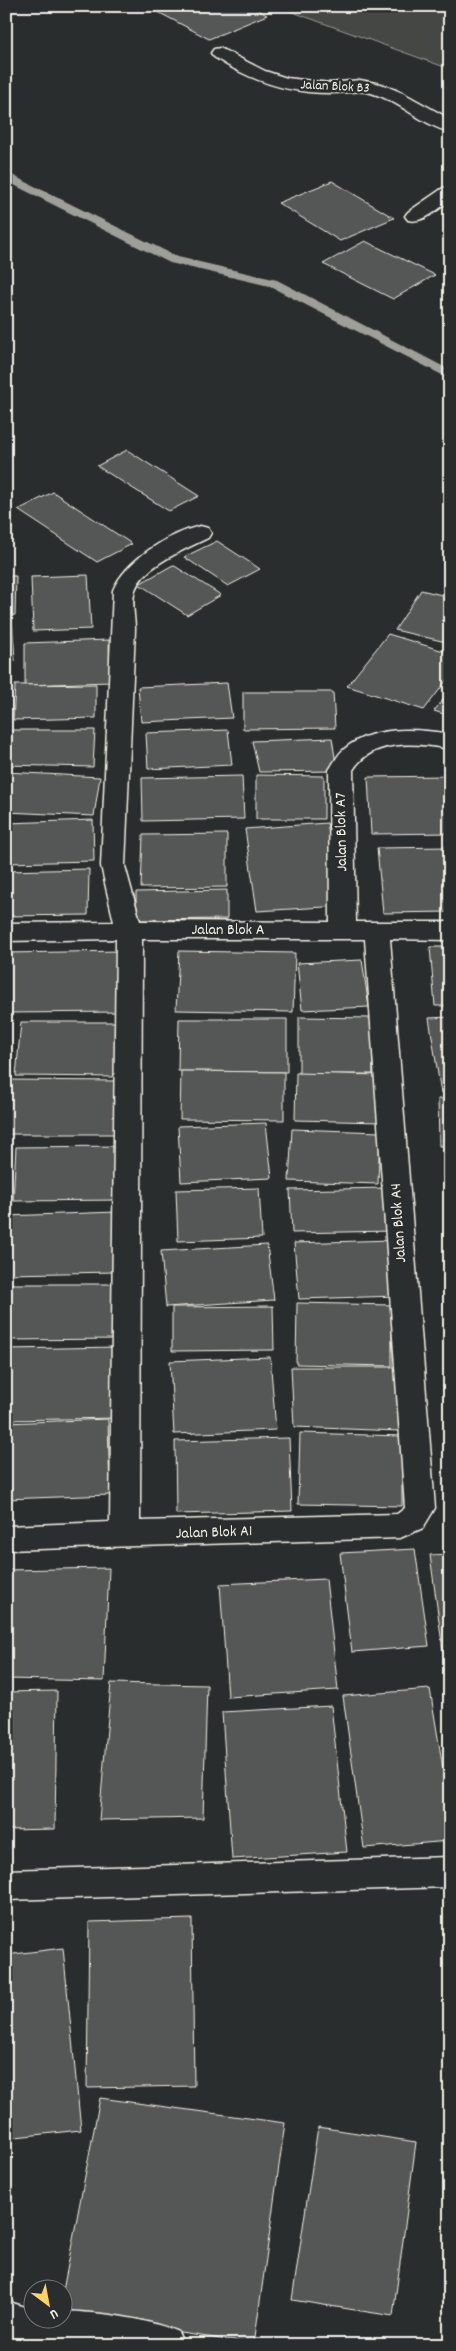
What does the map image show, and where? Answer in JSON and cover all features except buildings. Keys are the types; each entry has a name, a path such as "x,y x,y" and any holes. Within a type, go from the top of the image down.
{"street":[{"name":"Jalan Blok B3","path":"220,53 238,66 284,84 331,88 364,85 385,91 450,127"},
{"path":"415,216 450,192"},
{"path":"124,1536 129,930 113,866 124,629 123,592 128,580 139,567 200,533"},
{"name":"Jalan Blok A7","path":"343,931 341,770 350,756 367,746 400,736 423,737 450,742"},
{"name":"Jalan Blok A","path":"6,932 129,930 450,931"},
{"name":"Jalan Blok A4","path":"377,932 420,1508 418,1514"},
{"name":"Jalan Blok A1","path":"6,1538 124,1536 400,1526 412,1521 418,1514"},
{"path":"6,1885 450,1872"},
{"path":"6,2320 35,2328 100,2332 165,2345"}],"shaded area":[{"path":"276,6 450,6 450,69"}],"waterway":[{"path":"6,176 174,260 273,283 450,375"}]}
